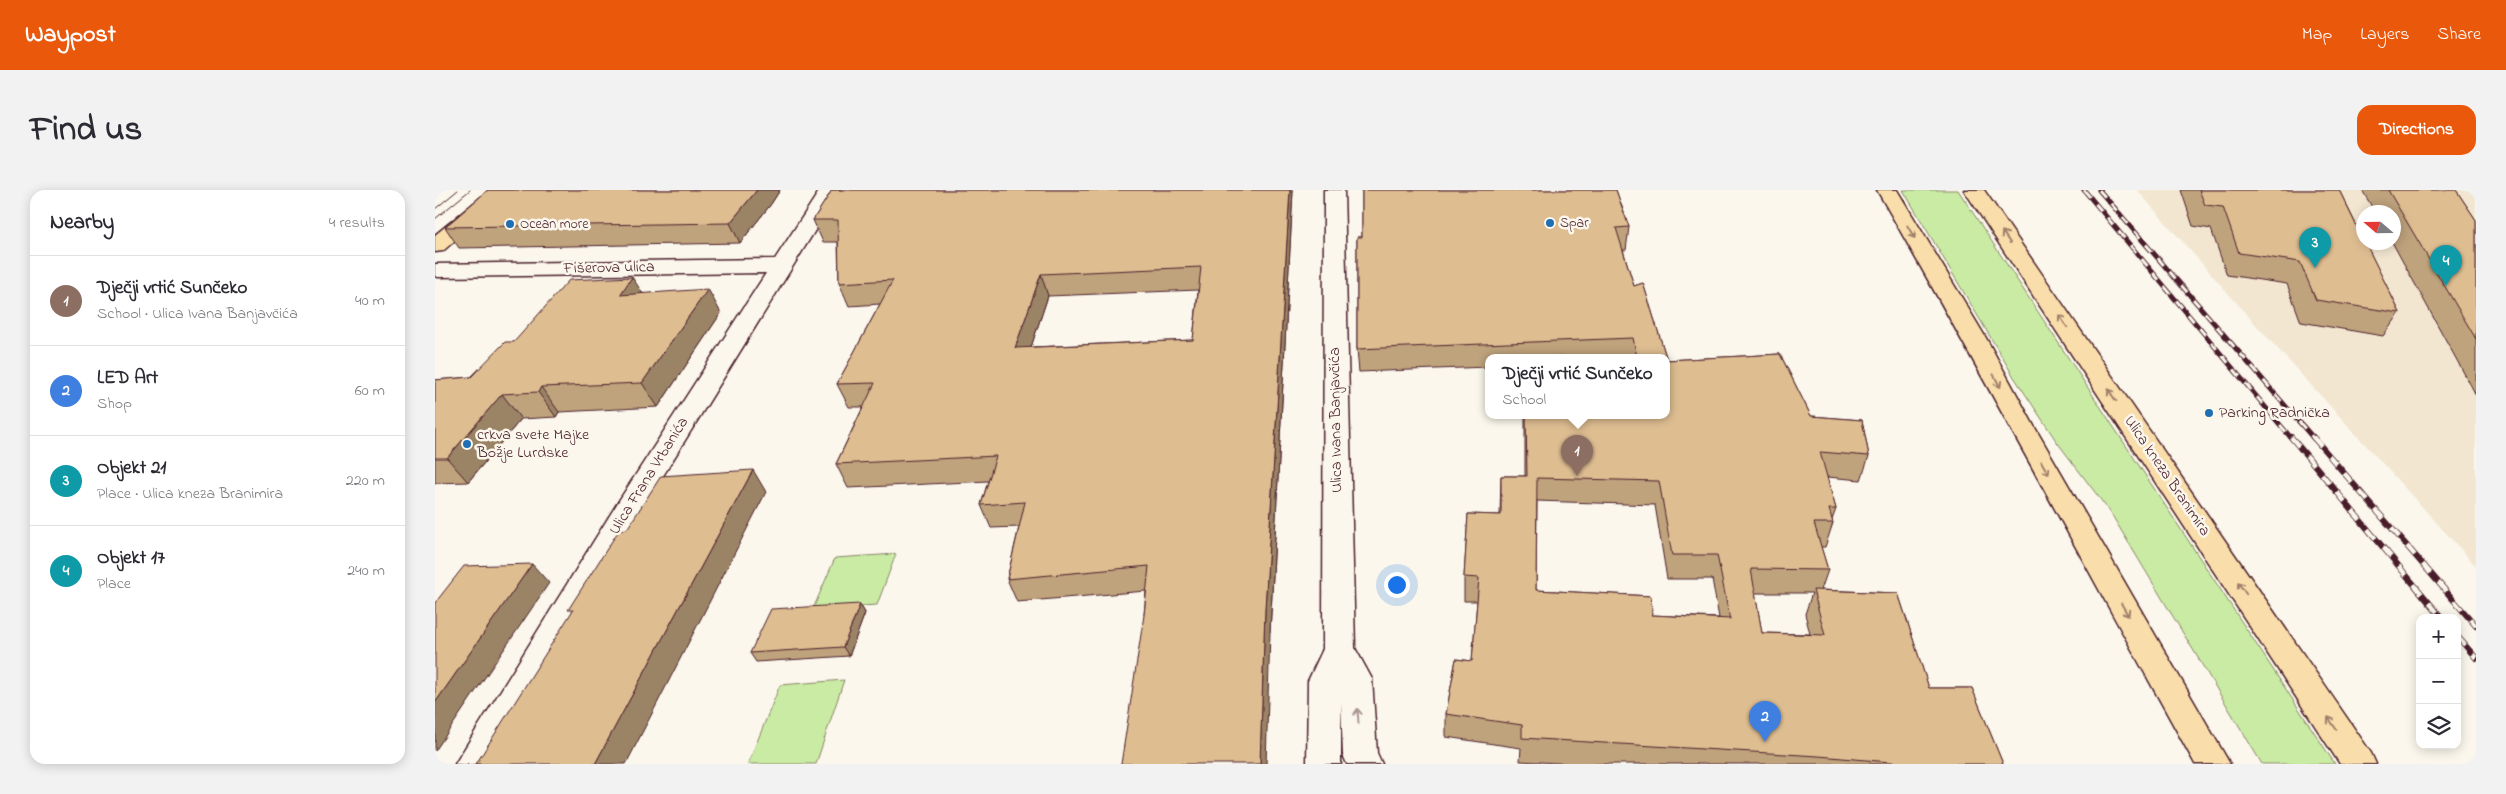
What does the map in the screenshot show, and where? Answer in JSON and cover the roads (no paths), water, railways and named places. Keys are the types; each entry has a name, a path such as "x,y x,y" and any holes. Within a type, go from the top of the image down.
{"main road":[{"path":"435,246 502,190"},
{"path":"1887,190 1974,338 2021,426 2213,764"},
{"name":"Ulica kneza Branimira","path":"1974,190 2359,764"}],"street":[{"name":"Ulica Frana Vrbanića","path":"473,764 630,506 830,190"},
{"name":"Ulica Ivana Banjavčića","path":"1324,764 1324,680 1339,649 1334,190"},
{"name":"Fišerova ulica","path":"438,270 781,266"},
{"name":"Ulica Ivana Banjavčića","path":"1339,649 1355,679 1360,755 1365,764"}],"tram line":[{"path":"435,209 458,190"},
{"path":"435,219 470,190"}],"railway":[{"path":"2084,190 2292,439"},
{"path":"2099,190 2314,439"},
{"path":"2291,437 2439,614"},
{"path":"2313,437 2476,626"},
{"path":"2461,641 2476,658"}],"place":[{"name":"Spar","path":"1550,223"},
{"name":"Ocean more","path":"510,224"},
{"name":"Objekt 21","path":"2315,268"},
{"name":"Objekt 17","path":"2446,286"},
{"name":"Parking Radnička","path":"2209,413"},
{"name":"crkva svete Majke Božje Lurdske","path":"467,444"},
{"name":"Dječji vrtić Sunčeko","path":"1577,476"},
{"name":"LED Art","path":"1765,742"}]}
